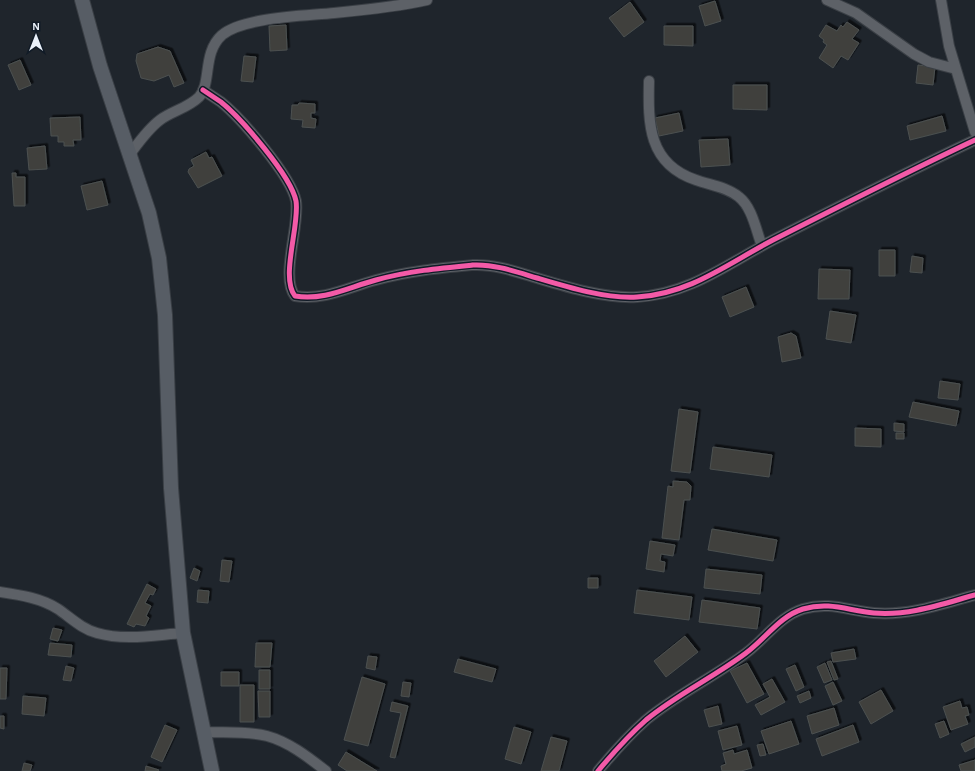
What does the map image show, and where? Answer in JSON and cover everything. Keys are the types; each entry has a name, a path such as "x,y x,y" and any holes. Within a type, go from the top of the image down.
{"main road":[{"path":"82,0 100,66 149,213 160,272 165,315 172,488 183,633 212,771"}],"street":[{"path":"130,154 149,130 161,119 199,97 203,90 211,50 222,36 235,28 283,18 367,10 427,0"},
{"path":"827,0 856,13 914,54 929,62 956,69"},
{"path":"941,0 956,69 975,132"},
{"path":"649,82 648,113 652,137 658,153 670,166 688,177 728,190 739,197 748,208 762,246"},
{"path":"203,90 221,102 238,119 283,173 292,187 296,202 290,290 296,296 308,298 325,296 377,280 418,271 478,265 505,269 552,283 611,295 634,297 657,296 695,284 762,246 908,172 975,140"},
{"path":"0,592 20,595 47,603 73,621 96,633 127,637 183,633"},
{"path":"598,771 626,738 647,719 731,664 787,617 802,609 823,605 846,607 874,613 900,613 928,608 975,594"},
{"path":"204,732 247,733 268,737 303,753 326,771"}],"building":[{"path":"715,1 721,21 705,26 699,6"},
{"path":"630,2 644,22 624,37 609,18"},
{"path":"847,22 859,30 852,39 859,43 848,60 841,56 833,68 819,58 827,45 819,36 826,25 837,31 841,25 843,27"},
{"path":"286,25 287,50 270,51 269,26"},
{"path":"664,26 693,26 693,46 664,45"},
{"path":"158,47 170,51 184,83 174,87 169,75 154,81 141,78 136,61 137,54"},
{"path":"244,56 256,57 253,82 241,81"},
{"path":"20,60 31,85 19,90 8,65"},
{"path":"918,65 935,67 933,85 916,83"},
{"path":"733,85 767,85 767,110 733,109"},
{"path":"299,103 315,104 315,113 311,113 311,118 316,119 315,128 302,127 303,120 291,119 292,105 298,105"},
{"path":"679,113 683,131 659,136 655,118"},
{"path":"942,116 946,131 910,140 907,126"},
{"path":"80,117 81,140 73,140 74,146 64,146 64,142 58,142 58,136 51,136 50,118"},
{"path":"728,139 730,165 701,167 699,140"},
{"path":"45,146 47,169 29,170 27,148"},
{"path":"206,152 209,158 212,157 222,176 198,188 188,172 189,169 194,166 191,160"},
{"path":"12,173 16,173 16,177 25,177 25,206 14,206"},
{"path":"102,181 108,205 87,210 81,186"},
{"path":"879,250 895,250 895,276 879,276"},
{"path":"912,256 923,258 922,273 910,272"},
{"path":"819,269 850,270 849,299 818,299"},
{"path":"746,287 754,307 730,317 722,297"},
{"path":"830,311 856,315 851,343 826,339"},
{"path":"791,333 796,336 801,358 782,362 778,337"},
{"path":"940,381 960,384 958,400 938,398"},
{"path":"913,402 959,411 956,426 909,417"},
{"path":"679,409 698,412 690,473 671,471"},
{"path":"894,423 904,424 904,432 894,431"},
{"path":"855,428 881,429 881,447 855,446"},
{"path":"896,433 904,433 904,439 896,439"},
{"path":"713,447 772,455 769,477 710,469"},
{"path":"673,481 687,482 691,486 690,500 684,500 679,540 662,538 668,486 673,487"},
{"path":"712,529 777,540 773,561 708,550"},
{"path":"650,541 675,545 673,556 661,554 660,561 665,562 664,572 646,569"},
{"path":"222,560 232,561 229,582 220,581"},
{"path":"194,568 200,571 197,581 190,578"},
{"path":"706,569 762,575 760,594 704,588"},
{"path":"588,578 598,578 598,588 588,588"},
{"path":"147,584 156,589 153,595 150,594 145,603 151,606 146,616 149,618 145,626 136,624 134,627 127,624"},
{"path":"198,590 209,591 208,603 197,602"},
{"path":"637,590 692,597 689,620 634,613"},
{"path":"702,600 760,608 757,629 699,622"},
{"path":"53,628 62,630 58,641 50,639"},
{"path":"685,636 698,652 666,677 654,661"},
{"path":"50,643 72,645 71,657 48,655"},
{"path":"256,643 272,643 270,667 255,667"},
{"path":"854,649 856,659 833,662 831,653"},
{"path":"368,656 377,657 375,670 366,668"},
{"path":"458,659 496,669 492,682 454,672"},
{"path":"831,661 838,679 834,680 827,662"},
{"path":"747,663 764,694 747,703 730,671"},
{"path":"825,663 832,680 824,683 817,667"},
{"path":"795,665 804,687 796,691 786,669"},
{"path":"66,666 74,668 71,681 63,680"},
{"path":"0,668 7,668 6,699 0,699"},
{"path":"259,670 270,670 270,689 259,689"},
{"path":"221,672 239,672 239,686 221,686"},
{"path":"362,677 385,684 368,746 344,740"},
{"path":"772,679 785,702 761,715 755,705 770,697 763,684"},
{"path":"403,682 411,683 409,697 401,696"},
{"path":"833,682 842,701 833,705 825,686"},
{"path":"240,685 254,685 254,722 240,722"},
{"path":"881,690 893,711 871,724 859,702"},
{"path":"258,691 270,691 270,717 259,717"},
{"path":"809,691 811,698 800,703 797,696"},
{"path":"23,696 46,698 44,716 22,714"},
{"path":"960,701 962,708 967,707 969,715 965,716 968,724 951,730 943,707"},
{"path":"392,702 408,706 395,758 390,757 401,713 390,711"},
{"path":"718,706 722,724 709,727 704,710"},
{"path":"834,708 839,725 812,734 807,716"},
{"path":"0,716 4,716 4,729 0,728"},
{"path":"791,721 799,744 769,754 761,731"},
{"path":"944,721 949,734 940,738 935,724"},
{"path":"165,725 177,730 162,762 151,757"},
{"path":"853,725 859,742 822,756 816,739"},
{"path":"737,726 742,745 723,750 718,731"},
{"path":"514,727 531,732 521,764 505,759"},
{"path":"551,737 567,741 559,771 541,771"},
{"path":"975,737 975,747 965,752 961,744"},
{"path":"763,744 766,755 760,756 757,745"},
{"path":"733,750 734,754 747,750 752,768 741,771 722,771 721,766 726,764 723,753"},
{"path":"346,752 377,771 347,771 338,765"},
{"path":"975,760 975,771 961,771 959,765"},
{"path":"24,763 32,765 30,771 22,771"},
{"path":"146,766 159,770 145,771"}],"cycle path":[{"path":"203,90 230,110 252,134 275,163 292,190 296,201 296,211 289,277 295,296 306,297 326,295 400,274 473,265 506,269 600,294 625,297 656,295 691,284 708,276 773,240 975,140"},
{"path":"598,771 633,732 646,720 670,702 746,653 780,622 795,612 813,607 831,606 874,613 900,613 975,595"}]}
